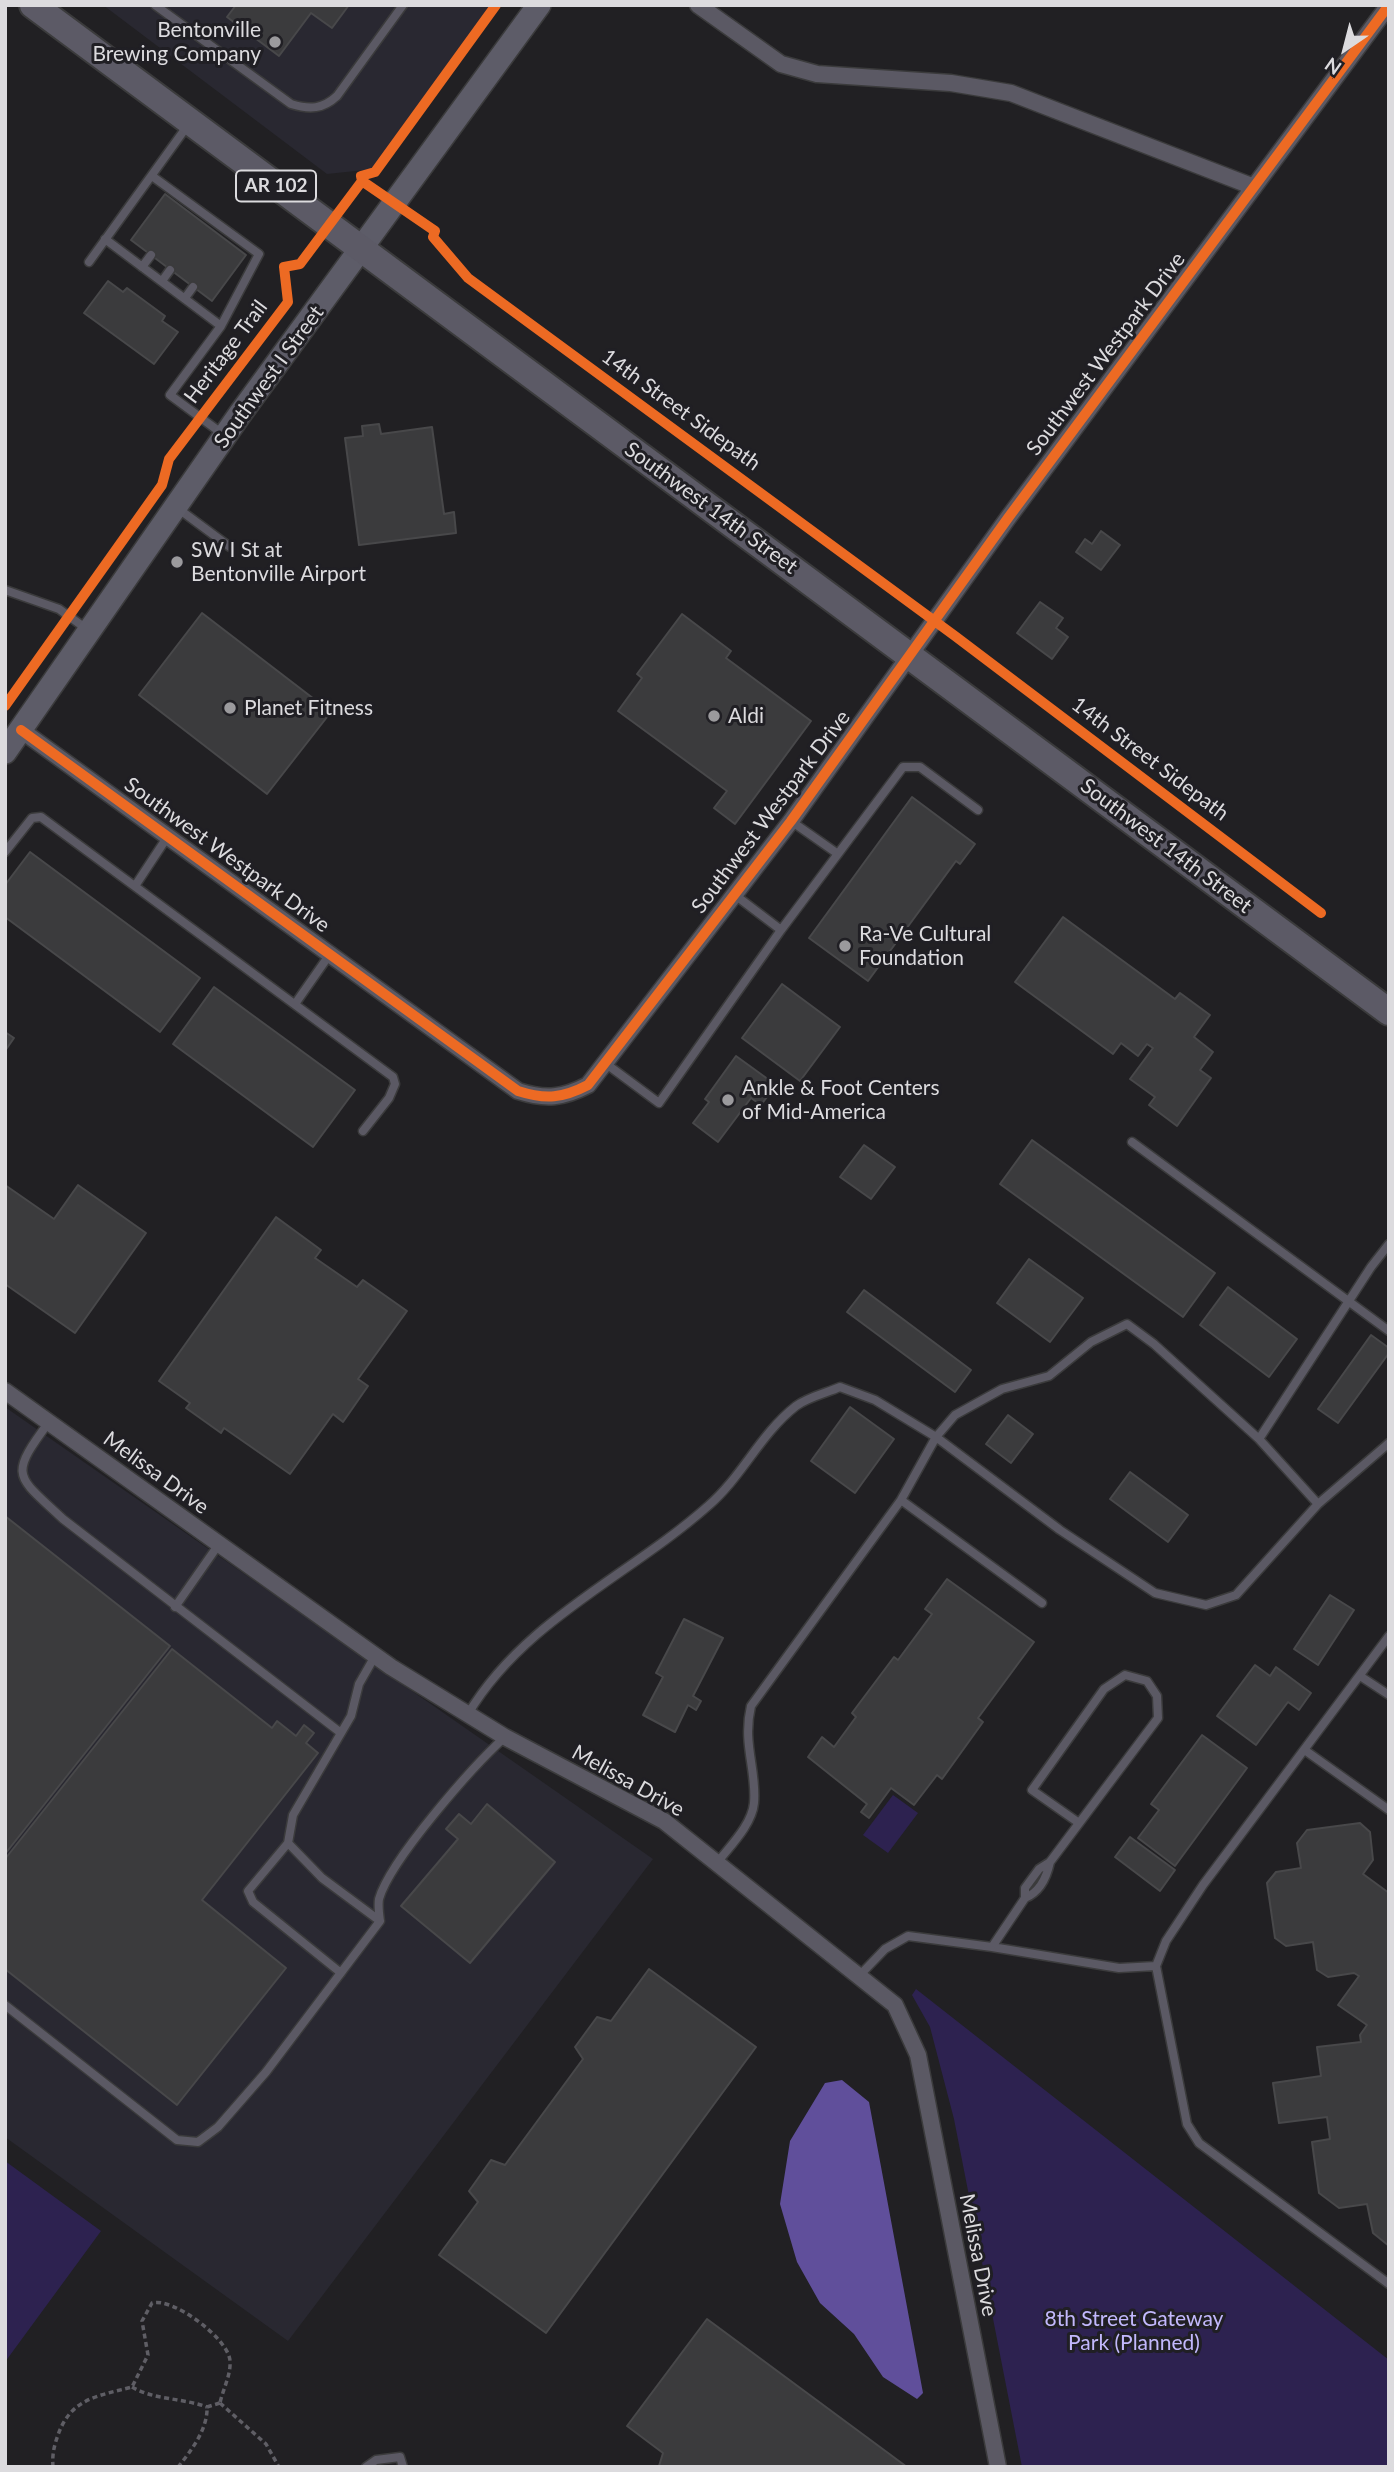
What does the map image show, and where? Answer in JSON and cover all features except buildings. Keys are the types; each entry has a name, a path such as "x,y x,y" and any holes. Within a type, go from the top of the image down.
{"main road":[{"name":"Southwest 14th Street","path":"33,5 1389,1012"},
{"name":"Southwest I Street","path":"5,752 226,437 539,5"}],"street":[{"path":"698,5 781,64 817,74 951,83 1011,93 1254,187"},
{"name":"Southwest Westpark Drive","path":"21,730 518,1091 540,1098 565,1097 588,1085 792,821 912,657 1008,518 1389,5"},
{"name":"Melissa Drive","path":"5,1391 375,1656 505,1737 664,1821 895,2005 918,2055 998,2467"}],"lane":[{"path":"155,5 291,104 315,108 327,105 337,96 403,5"},
{"path":"89,262 190,123"},
{"path":"152,176 229,236 260,254 221,326 170,395 226,437"},
{"path":"105,239 221,326"},
{"path":"142,267 151,256"},
{"path":"162,281 170,270"},
{"path":"185,298 193,287"},
{"path":"176,507 230,547"},
{"path":"5,590 59,609 90,632"},
{"path":"605,1063 659,1103 781,930 903,767 920,767 978,810"},
{"path":"5,852 32,818 41,817 393,1077 395,1084 389,1098 363,1130"},
{"path":"792,821 838,854"},
{"path":"135,886 168,836"},
{"path":"735,895 781,930"},
{"path":"295,1004 330,954"},
{"path":"1132,1142 1389,1331"},
{"path":"1259,1439 1347,1302 1389,1244"},
{"path":"717,1863 748,1821 754,1804 746,1726 751,1706 901,1500 936,1437 955,1415 1002,1389 1049,1376 1091,1342 1127,1324 1259,1439 1318,1504"},
{"path":"468,1714 485,1685 562,1612 710,1505 767,1431 798,1404 840,1387 875,1401 936,1437 1060,1530 1155,1593 1206,1605 1236,1595 1318,1504 1389,1443"},
{"path":"49,1422 24,1455 20,1471 26,1484 63,1519 341,1733"},
{"path":"901,1500 1042,1603"},
{"path":"175,1607 219,1544"},
{"path":"1389,1636 1306,1751 1203,1885 1166,1941 1156,1966 1187,2124 1199,2143 1389,2284"},
{"path":"341,1973 253,1902 248,1891 288,1843 293,1815 351,1716 359,1684 375,1656"},
{"path":"992,1947 1025,1898 1033,1895 1047,1874 1050,1861 1079,1823 1158,1718 1157,1696 1147,1681 1125,1675 1104,1689 1032,1790 1079,1823"},
{"path":"1360,1676 1389,1695"},
{"path":"5,2005 177,2140 198,2142 218,2127 266,2072 380,1921 379,1900 394,1872 478,1762 505,1737"},
{"path":"1306,1751 1389,1810"},
{"path":"288,1843 322,1878 380,1921"},
{"path":"859,1976 885,1949 908,1936 1119,1968 1156,1966"},
{"path":"366,2467 376,2460 400,2458 404,2467"}],"path":[{"path":"132,2387 148,2355 142,2321 152,2303 164,2302 187,2313 225,2347 230,2360 220,2403"},
{"path":"53,2467 53,2449 65,2418 73,2407 83,2400 132,2387 142,2393 185,2399 207,2407 220,2403"},
{"path":"220,2403 266,2444 279,2467"},
{"path":"178,2467 192,2450 205,2423 207,2407"}],"shaded area":[{"path":"103,5 492,5 374,169 327,174"},
{"path":"5,1407 653,1859 288,2341 5,2137"},
{"path":"842,2080 869,2102 923,2393 917,2399 883,2377 854,2334 820,2303 797,2262 780,2204 790,2141 825,2083"}],"green space":[{"path":"893,1795 918,1813 888,1853 863,1835"},
{"name":"8th Street Gateway Park (Planned)","path":"916,1989 1389,2360 1389,2467 1022,2467 954,2119 930,2027 912,1995"},
{"path":"5,2161 101,2231 5,2362"}],"cycle path":[{"name":"Heritage Trail","path":"5,706 162,485 169,459 288,302 284,267 300,264 362,181 361,176 375,172 496,5"},
{"path":"21,730 518,1091 537,1096 554,1096 588,1085 791,821 1008,518 1389,5"},
{"name":"14th Street Sidepath","path":"362,181 435,231 433,237 468,278 955,636 1321,913"}],"place":[{"name":"Bentonville Brewing Company","path":"275,42"},
{"name":"SW I St at Bentonville Airport","path":"177,562"},
{"name":"Planet Fitness","path":"230,708"},
{"name":"Aldi","path":"714,716"},
{"name":"Ra-Ve Cultural Foundation","path":"845,946"},
{"name":"Ankle & Foot Centers of Mid-America","path":"728,1100"}]}
